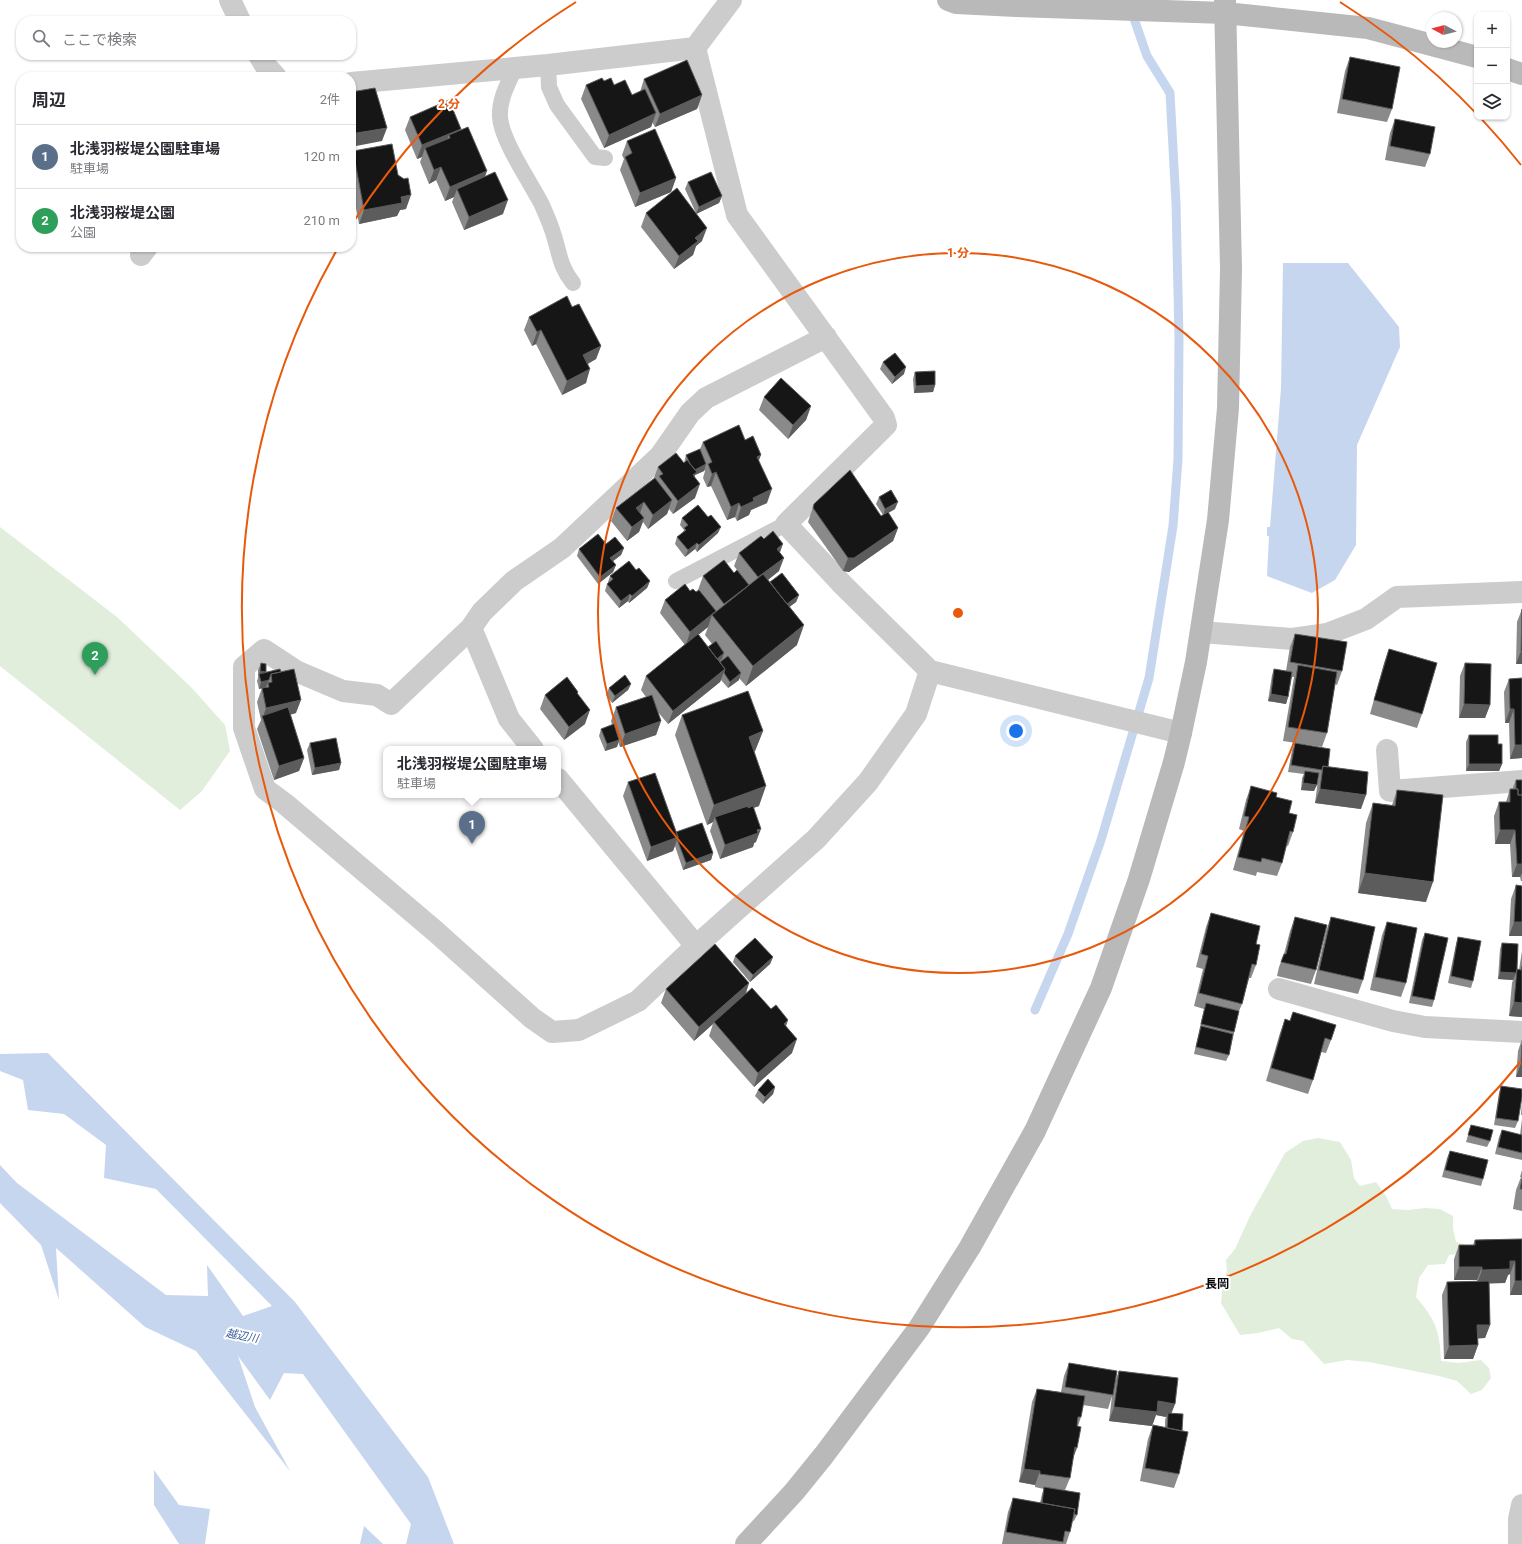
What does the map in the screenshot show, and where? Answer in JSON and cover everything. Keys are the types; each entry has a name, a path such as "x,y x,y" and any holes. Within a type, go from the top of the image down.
{"street":[{"path":"230,0 238,16"},
{"path":"356,83 548,65 696,48 731,0"},
{"path":"948,0 956,3 1008,6 1225,6 1368,28 1474,56"},
{"path":"746,1544 794,1492 824,1455 918,1328 970,1247 1035,1131 1101,988 1138,879 1174,762 1181,732 1196,662 1218,520 1228,408 1231,269 1225,6"},
{"path":"696,48 737,215 826,336 884,418 886,425 786,524 843,585 930,671 1181,732"},
{"path":"262,60 271,72"},
{"path":"1510,69 1522,74"},
{"path":"826,336 706,398 690,413 660,456 562,548 514,581 482,612 471,628 391,704 377,696 343,691 296,671 264,650 244,667 244,728 265,789 435,931 532,1018 552,1032 579,1030 638,1001 696,946 816,839 868,782 916,714 930,671"},
{"path":"1201,632 1292,639 1326,634 1366,619 1397,597 1522,592"},
{"path":"471,628 508,719 530,746"},
{"path":"1387,750 1390,790 1522,781"},
{"path":"561,783 696,946"},
{"path":"1279,990 1393,1021 1425,1027 1522,1032"},
{"path":"1519,1544 1521,1514"}],"lane":[{"path":"548,65 549,87 557,105 595,157 604,158"},
{"path":"514,68 501,98 500,118 506,137 542,205 554,235 565,273 573,283"},
{"path":"676,581 786,524"}],"green space":[{"path":"0,527 117,617 191,687 225,725 230,751 202,791 180,810 0,666"},
{"path":"1318,1138 1340,1142 1351,1160 1354,1178 1360,1186 1376,1182 1386,1196 1392,1209 1440,1209 1453,1216 1453,1229 1456,1242 1466,1245 1466,1253 1449,1255 1445,1264 1428,1265 1419,1278 1416,1297 1423,1305 1436,1327 1441,1361 1459,1363 1481,1360 1489,1368 1491,1378 1482,1390 1471,1394 1457,1381 1369,1362 1347,1360 1324,1364 1303,1341 1292,1339 1279,1328 1258,1333 1240,1335 1221,1303 1223,1283 1227,1271 1226,1260 1235,1249 1250,1216 1285,1153 1303,1141"}],"water":[{"path":"1283,263 1348,263 1399,327 1400,347 1357,445 1356,545 1335,580 1312,593 1267,576 1269,536 1267,536 1267,527 1270,527 1281,388"},
{"name":"越辺川","path":"48,1053 295,1302 428,1477 454,1544 406,1544 411,1524 303,1374 284,1373 270,1400 238,1356 255,1407 290,1471 196,1351 145,1327 56,1248 59,1300 41,1245 0,1203 0,1165 17,1183 166,1295 208,1296 207,1265 243,1316 272,1306 156,1189 104,1178 106,1145 64,1114 28,1110 23,1080 0,1071 0,1054"},
{"path":"154,1470 179,1505 210,1509 205,1544 179,1544 154,1505"},
{"path":"364,1526 383,1544 360,1544"}],"building":[{"path":"1350,57 1400,67 1392,109 1342,99"},
{"path":"687,60 702,95 660,114 644,79"},
{"path":"602,78 604,81 611,78 614,85 625,80 632,95 645,89 656,113 609,135 586,85"},
{"path":"375,88 387,128 356,133 356,91"},
{"path":"449,100 461,129 422,145 410,117"},
{"path":"1395,119 1435,127 1430,154 1390,146"},
{"path":"468,127 487,171 450,187 441,167 434,170 425,148 450,138 449,135"},
{"path":"655,129 676,178 640,193 625,157 632,153 627,141"},
{"path":"392,144 398,175 404,179 408,178 411,195 401,197 402,203 364,210 356,167 356,150"},
{"path":"495,172 508,200 469,217 457,189"},
{"path":"711,172 722,196 699,207 688,182"},
{"path":"677,188 707,228 695,238 698,241 679,256 646,213"},
{"path":"567,296 572,307 579,304 601,346 583,355 590,369 567,381 541,330 537,332 529,317"},
{"path":"895,353 906,367 895,377 883,362"},
{"path":"935,371 935,385 916,386 915,372"},
{"path":"781,378 811,406 793,425 764,397"},
{"path":"739,425 745,440 753,436 761,455 757,457 772,489 753,498 754,501 741,507 739,503 731,507 716,472 712,474 708,464 712,462 703,442"},
{"path":"700,449 706,464 695,470 690,464 686,455"},
{"path":"676,453 684,463 687,460 697,472 693,475 700,484 678,501 659,476 663,474 658,467"},
{"path":"850,470 881,516 888,512 898,528 854,558 848,558 813,508 814,504"},
{"path":"655,478 672,500 653,515 644,502 636,508 644,518 632,527 616,508"},
{"path":"891,490 898,502 885,509 879,497"},
{"path":"698,505 708,517 711,515 721,527 699,545 697,543 688,550 677,537 686,530 684,528 688,525 682,518"},
{"path":"773,531 783,544 777,549 784,558 758,577 739,553 761,536 764,539"},
{"path":"598,534 606,544 615,537 624,548 610,558 616,565 600,577 579,549"},
{"path":"724,560 734,573 737,570 749,585 724,604 703,576"},
{"path":"629,561 636,570 639,568 650,581 632,596 630,594 621,601 607,584 613,579 610,576"},
{"path":"782,573 799,595 787,604 770,582"},
{"path":"763,574 804,625 753,666 712,615"},
{"path":"685,584 690,591 693,589 696,592 699,590 716,611 690,632 665,600"},
{"path":"1522,609 1522,651 1521,651"},
{"path":"698,634 725,669 673,711 646,676"},
{"path":"1295,634 1347,642 1342,671 1290,662"},
{"path":"716,641 724,653 717,659 708,647"},
{"path":"1389,649 1437,663 1422,714 1374,700"},
{"path":"728,656 741,673 730,682 724,673 725,669 720,662"},
{"path":"261,663 266,664 266,672 260,671"},
{"path":"1465,663 1491,664 1490,705 1464,704"},
{"path":"1298,665 1337,672 1327,733 1288,727"},
{"path":"280,669 281,672 271,674 269,680 261,682 259,674"},
{"path":"294,669 301,700 266,708 262,688 269,687 268,683 272,682 271,674"},
{"path":"1274,669 1292,672 1288,697 1271,694"},
{"path":"625,675 631,684 615,696 609,688"},
{"path":"567,677 590,710 569,727 545,695"},
{"path":"1522,678 1522,745 1515,745 1514,709 1510,709 1509,679"},
{"path":"748,691 763,731 749,737 766,786 714,805 682,715"},
{"path":"652,695 661,721 625,734 616,707"},
{"path":"288,707 304,758 279,766 262,716"},
{"path":"614,724 619,740 607,744 601,729"},
{"path":"1469,735 1498,735 1498,744 1502,744 1502,764 1469,764"},
{"path":"336,738 341,763 315,768 310,743"},
{"path":"1295,743 1330,749 1328,767 1323,766 1322,770 1291,765"},
{"path":"1323,766 1368,772 1366,795 1320,789"},
{"path":"1305,771 1319,773 1317,785 1303,783"},
{"path":"655,773 678,837 651,847 628,782"},
{"path":"1516,780 1522,780 1522,795 1518,795"},
{"path":"1251,786 1277,793 1276,797 1292,801 1289,813 1297,815 1293,832 1290,831 1282,863 1262,858 1261,862 1238,857 1249,817 1244,816"},
{"path":"1510,789 1518,789 1518,795 1522,795 1522,864 1517,864 1515,830 1500,830 1499,802 1510,802"},
{"path":"1397,790 1443,795 1433,882 1365,873 1373,803 1395,806"},
{"path":"748,806 748,808 753,806 761,829 757,830 758,833 725,845 715,817"},
{"path":"702,823 713,853 686,863 676,832"},
{"path":"1516,885 1522,886 1522,922 1514,922"},
{"path":"1211,913 1260,926 1256,944 1260,945 1256,965 1252,964 1242,1004 1199,993 1208,956 1201,954"},
{"path":"1295,917 1327,925 1316,970 1281,962 1284,954 1286,954"},
{"path":"1331,917 1375,927 1363,980 1319,970"},
{"path":"1387,922 1417,928 1406,983 1375,977"},
{"path":"1425,933 1448,938 1434,1000 1412,996"},
{"path":"1458,937 1481,941 1473,981 1451,976"},
{"path":"755,938 773,957 753,975 735,956"},
{"path":"1502,943 1518,944 1516,973 1500,972"},
{"path":"715,944 749,983 699,1027 666,989"},
{"path":"1522,966 1522,1003 1514,1002 1517,969 1521,970"},
{"path":"752,988 771,1009 776,1005 788,1020 784,1024 797,1039 758,1073 714,1022"},
{"path":"1206,1003 1239,1011 1234,1032 1201,1024"},
{"path":"1293,1012 1336,1025 1331,1040 1325,1038 1313,1080 1271,1068 1285,1019 1290,1021"},
{"path":"1201,1026 1233,1034 1229,1055 1196,1047"},
{"path":"768,1079 775,1087 765,1097 758,1090"},
{"path":"1501,1086 1522,1089 1518,1121 1496,1118"},
{"path":"1471,1125 1493,1130 1490,1141 1468,1135"},
{"path":"1502,1130 1522,1135 1522,1153 1498,1147"},
{"path":"1450,1151 1488,1160 1483,1179 1445,1170"},
{"path":"1522,1239 1522,1281 1515,1281 1515,1261 1510,1261 1510,1269 1482,1270 1482,1267 1459,1267 1459,1245 1475,1245 1475,1240"},
{"path":"1489,1281 1490,1325 1477,1325 1478,1345 1449,1346 1447,1282"},
{"path":"1069,1363 1117,1371 1113,1395 1065,1387"},
{"path":"1119,1371 1178,1378 1175,1404 1158,1401 1157,1412 1114,1407"},
{"path":"1037,1389 1085,1396 1081,1417 1078,1417 1077,1426 1081,1427 1077,1448 1075,1447 1070,1478 1040,1474 1040,1471 1024,1469"},
{"path":"1168,1413 1183,1414 1182,1431 1167,1428"},
{"path":"1153,1425 1188,1432 1179,1474 1145,1468"},
{"path":"1044,1487 1080,1493 1077,1515 1074,1514 1075,1509 1042,1503"},
{"path":"1013,1498 1075,1509 1070,1532 1065,1531 1063,1542 1006,1532"}],"waterway":[{"path":"1035,1010 1068,934 1101,840 1149,678 1173,526 1178,459 1179,338 1176,203 1170,93 1147,56 1131,10"}],"place":[{"name":"北浅羽桜堤公園","path":"95,675"},
{"name":"北浅羽桜堤公園駐車場","path":"472,844"}],"district":[{"name":"長岡","path":"1217,1284"}]}
